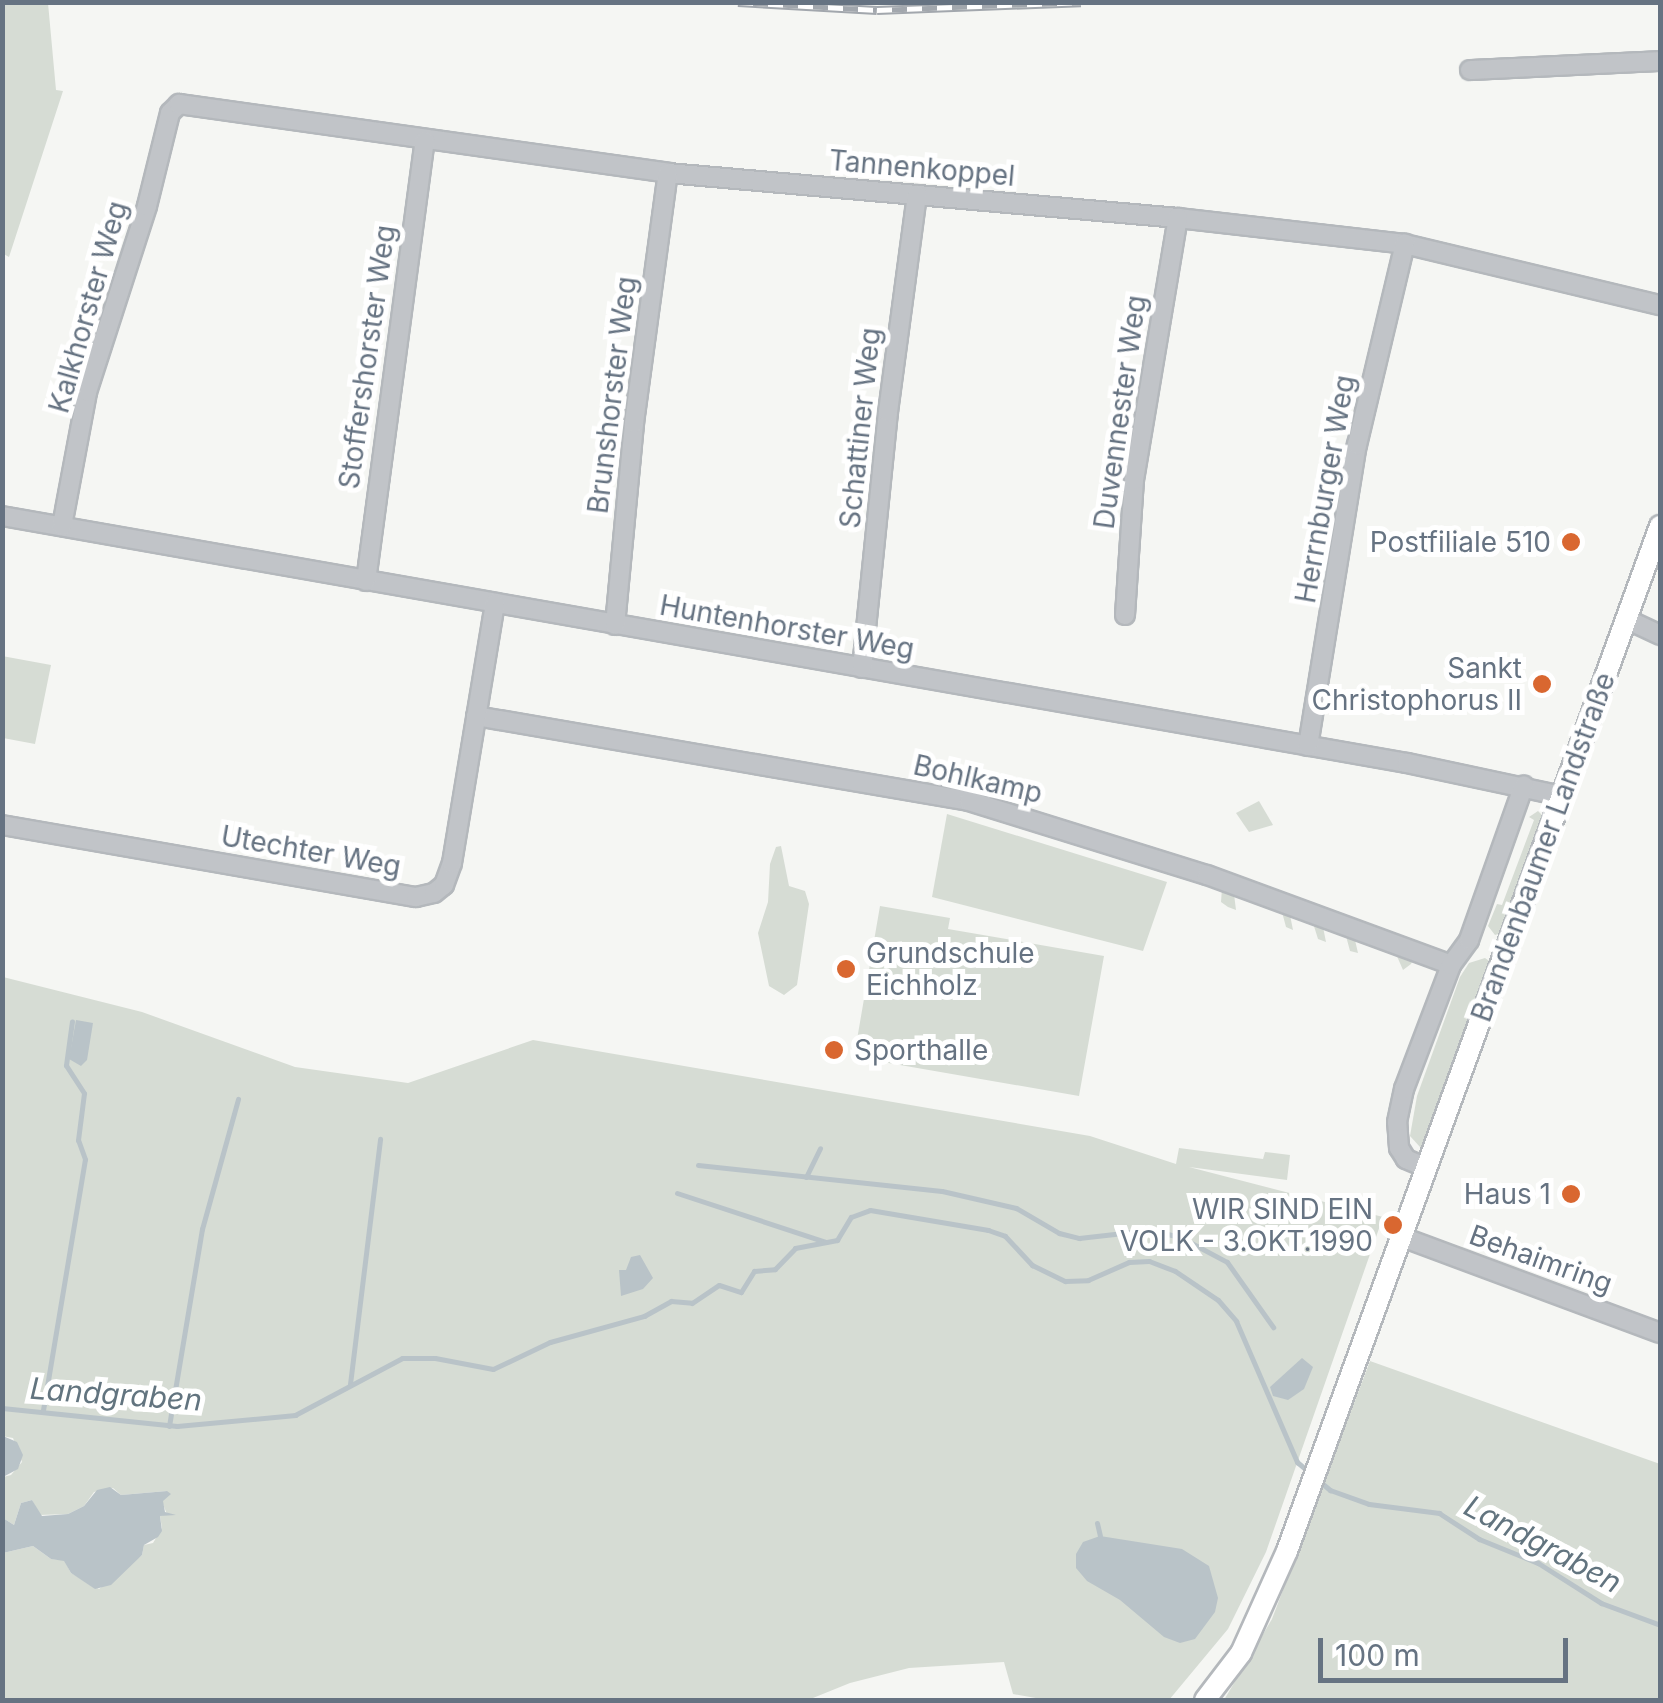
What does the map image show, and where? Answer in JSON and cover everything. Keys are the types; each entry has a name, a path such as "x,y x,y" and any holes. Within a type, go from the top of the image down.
{"main road":[{"name":"Brandenbaumer Landstraße","path":"1205,1700 1241,1653 1261,1616 1313,1485 1660,526"}],"street":[{"path":"1470,70 1660,61"},
{"name":"Tannenkoppel","path":"174,106 186,104 668,173 1178,218 1405,244 1660,305"},
{"name":"Kalkhorster Weg","path":"62,526 87,392 174,106"},
{"name":"Stoffershorster Weg","path":"366,581 425,141"},
{"name":"Brunshorster Weg","path":"615,625 636,404 668,173"},
{"name":"Schattiner Weg","path":"862,668 888,412 917,195"},
{"name":"Duvennester Weg","path":"1124,615 1134,480 1178,218"},
{"name":"Herrnburger Weg","path":"1308,746 1357,444 1405,244"},
{"name":"Huntenhorster Weg","path":"2,516 1308,746 1562,796"},
{"name":"Utechter Weg","path":"2,825 426,897 444,886 448,877 495,604"},
{"path":"1626,619 1660,635"},
{"name":"Bohlkamp","path":"476,716 970,801 1208,875 1450,965"},
{"name":"Brandenbaumer Landstraße","path":"1427,1168 1401,1155 1396,1122 1450,965 1469,940 1524,786"},
{"name":"Behaimring","path":"1402,1237 1660,1333"}],"shaded area":[{"path":"3,2 48,3 56,90 63,91 9,257 2,253"},
{"path":"2,656 51,665 35,744 3,738"},
{"path":"1259,801 1273,825 1249,832 1236,813"},
{"path":"1538,811 1545,818 1502,933 1495,935 1488,926 1497,904 1502,905 1534,820 1529,817"},
{"path":"947,814 1167,882 1143,951 932,897"},
{"path":"781,846 789,886 805,891 809,904 797,985 784,995 769,986 758,933 768,902 770,864 776,847"},
{"path":"1222,888 1413,960 1403,970 1396,954 1355,940 1358,953 1350,951 1346,936 1323,927 1326,942 1318,939 1313,923 1290,915 1293,930 1286,927 1282,912 1234,894 1236,910 1228,907 1221,902"},
{"path":"880,906 950,918 948,929 1104,956 1079,1096 854,1057"},
{"path":"1485,958 1492,963 1427,1147 1420,1147 1410,1136 1417,1096 1460,977 1469,963"},
{"path":"3,977 142,1012 295,1067 408,1083 533,1040 1090,1136 1176,1164 1179,1148 1263,1159 1265,1152 1290,1155 1287,1180 1189,1167 1383,1217 1266,1552 1228,1629 1169,1700 1047,1700 1013,1694 1004,1662 909,1668 850,1683 808,1700 3,1700 3,1553 33,1546 51,1559 64,1560 71,1573 99,1589 142,1555 144,1545 153,1543 162,1528 160,1516 167,1514 162,1502 167,1491 121,1495 113,1488 94,1492 84,1506 68,1514 39,1515 32,1500 21,1503 14,1525 3,1518 3,1477 11,1475 22,1462 13,1438 2,1436"},
{"path":"76,1020 93,1023 87,1060 81,1066 69,1059"},
{"path":"640,1255 653,1278 643,1289 621,1296 619,1270 626,1270 631,1257"},
{"path":"1302,1358 1313,1367 1304,1389 1288,1400 1273,1396 1270,1387"},
{"path":"1370,1361 1660,1464 1660,1700 1224,1700 1272,1619"},
{"path":"3,1436 17,1442 23,1455 18,1469 3,1477"},
{"path":"110,1487 121,1495 167,1491 171,1494 163,1501 165,1512 176,1515 160,1516 162,1531 158,1537 144,1545 142,1555 111,1585 95,1589 71,1573 64,1561 51,1559 33,1546 3,1553 3,1518 14,1525 21,1503 32,1500 42,1516 68,1514 84,1506 97,1490"},
{"path":"1100,1536 1182,1549 1209,1566 1218,1598 1215,1612 1195,1639 1180,1643 1164,1637 1120,1600 1087,1581 1076,1568 1076,1554 1083,1542"}],"waterway":[{"path":"43,1410 85,1159 78,1140 84,1093 66,1065 72,1021"},
{"path":"169,1426 202,1229 238,1099"},
{"path":"350,1384 380,1139"},
{"path":"806,1177 820,1148"},
{"path":"698,1165 942,1191 1016,1208 1059,1233 1079,1238 1150,1230 1180,1237 1227,1262 1273,1327"},
{"path":"677,1193 826,1242"},
{"name":"Landgraben","path":"2,1408 177,1426 295,1415 402,1358 435,1358 493,1369 550,1342 644,1316 671,1301 692,1303 719,1285 741,1292 754,1271 775,1269 795,1248 837,1240 851,1217 870,1210 1005,1236 1032,1265 1065,1281 1088,1280 1129,1262 1149,1261 1175,1271 1218,1300 1236,1321 1297,1462 1310,1473"},
{"name":"Landgraben","path":"1318,1480 1330,1490 1369,1504 1439,1513 1479,1539 1538,1563 1601,1603 1660,1625"},
{"path":"1097,1523 1100,1536"}],"railway":[{"path":"738,2 877,10 1081,2"}],"place":[{"name":"Postfiliale 510","path":"1571,542"},
{"name":"Sankt Christophorus II","path":"1542,684"},
{"name":"Grundschule Eichholz","path":"846,969"},
{"name":"Sporthalle","path":"834,1050"},
{"name":"Haus 1","path":"1571,1194"},
{"name":"WIR SIND EIN VOLK - 3.OKT.1990","path":"1393,1225"}]}
